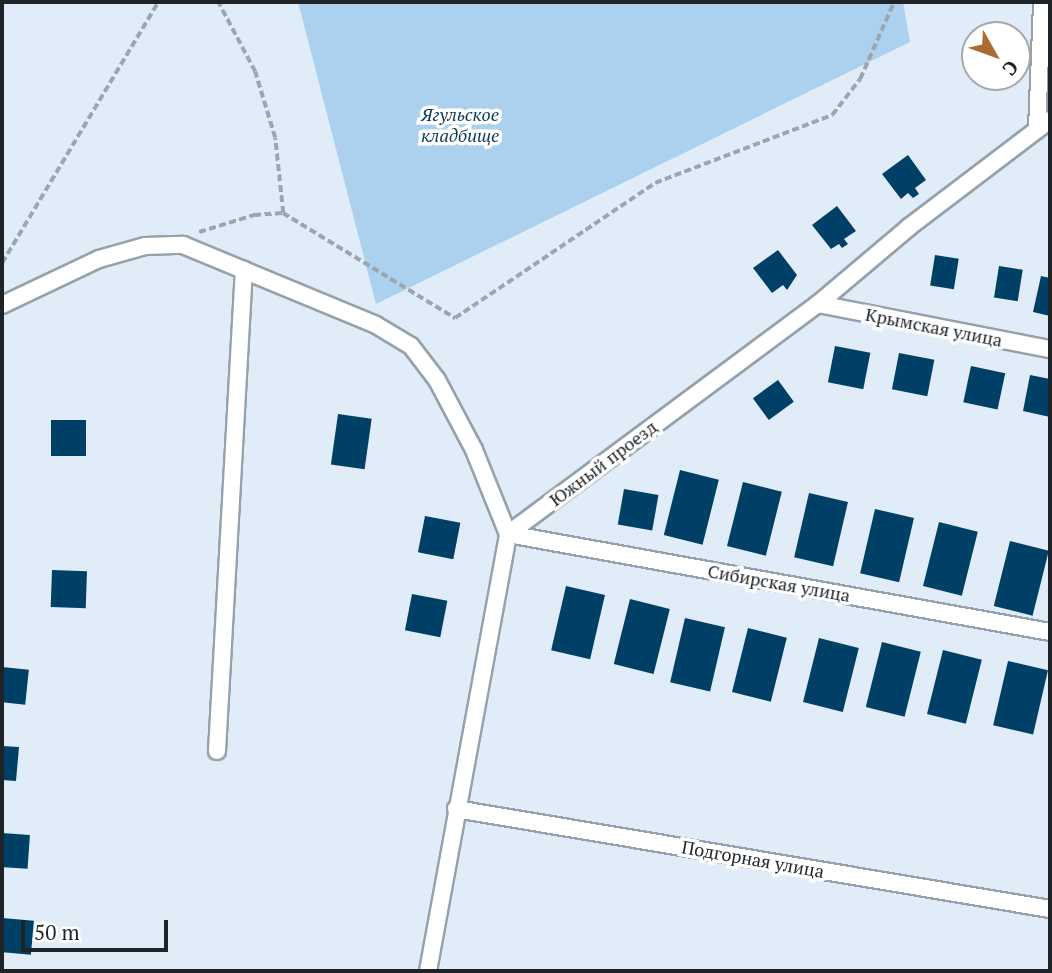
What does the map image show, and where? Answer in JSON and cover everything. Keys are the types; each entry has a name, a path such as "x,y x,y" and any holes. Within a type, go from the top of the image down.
{"street":[{"path":"1042,2 1044,125"},
{"name":"Южный проезд","path":"508,534 818,304 1044,125"},
{"path":"2,305 99,259 145,246 183,245 376,325 411,346 437,380 456,415 508,534 428,971"},
{"path":"217,751 244,270"},
{"name":"Крымская улица","path":"818,304 1050,349"},
{"name":"Сибирская улица","path":"508,534 1050,632"},
{"name":"Подгорная улица","path":"456,809 1050,909"}],"path":[{"path":"2,263 158,2"},
{"path":"218,2 255,72 275,138 283,213"},
{"path":"183,245 206,226 283,213 455,318 655,183 832,115 860,79 894,2"}],"green space":[{"name":"Ягульское кладбище","path":"298,2 903,2 910,42 376,304"}],"building":[{"path":"908,155 926,180 915,188 919,194 913,198 908,193 901,199 882,174"},
{"path":"837,206 856,231 844,239 848,244 842,248 839,244 831,249 812,225"},
{"path":"778,250 797,275 787,290 783,285 772,293 753,268"},
{"path":"935,255 959,259 954,289 930,286"},
{"path":"999,266 1023,270 1018,301 994,298"},
{"path":"1041,276 1050,278 1050,316 1033,312"},
{"path":"835,346 870,353 863,389 828,382"},
{"path":"899,353 934,360 927,396 892,389"},
{"path":"971,366 1005,373 998,409 963,402"},
{"path":"1030,375 1050,379 1050,417 1023,411"},
{"path":"778,380 794,402 769,420 753,398"},
{"path":"338,414 372,419 365,469 331,465"},
{"path":"51,420 86,420 86,456 51,456"},
{"path":"680,470 719,480 703,545 664,535"},
{"path":"743,482 782,492 766,556 727,546"},
{"path":"624,489 658,495 652,531 618,524"},
{"path":"809,493 848,502 833,566 794,557"},
{"path":"875,509 914,518 899,582 860,573"},
{"path":"425,516 460,523 453,559 418,552"},
{"path":"939,522 978,532 962,596 923,586"},
{"path":"1010,541 1049,551 1033,616 994,606"},
{"path":"52,570 87,571 86,608 51,607"},
{"path":"566,586 605,595 590,659 551,650"},
{"path":"412,594 447,601 440,637 405,630"},
{"path":"630,599 670,609 654,674 614,664"},
{"path":"685,618 725,627 710,692 670,682"},
{"path":"748,628 787,638 771,702 732,692"},
{"path":"819,638 859,648 843,712 803,702"},
{"path":"882,642 921,652 905,717 866,707"},
{"path":"943,650 982,660 966,724 927,714"},
{"path":"1008,661 1048,670 1033,735 993,725"},
{"path":"2,667 29,670 25,705 2,702"},
{"path":"2,746 19,747 16,781 2,780"},
{"path":"2,833 30,835 28,869 2,867"},
{"path":"2,918 34,921 31,955 2,952"}]}
